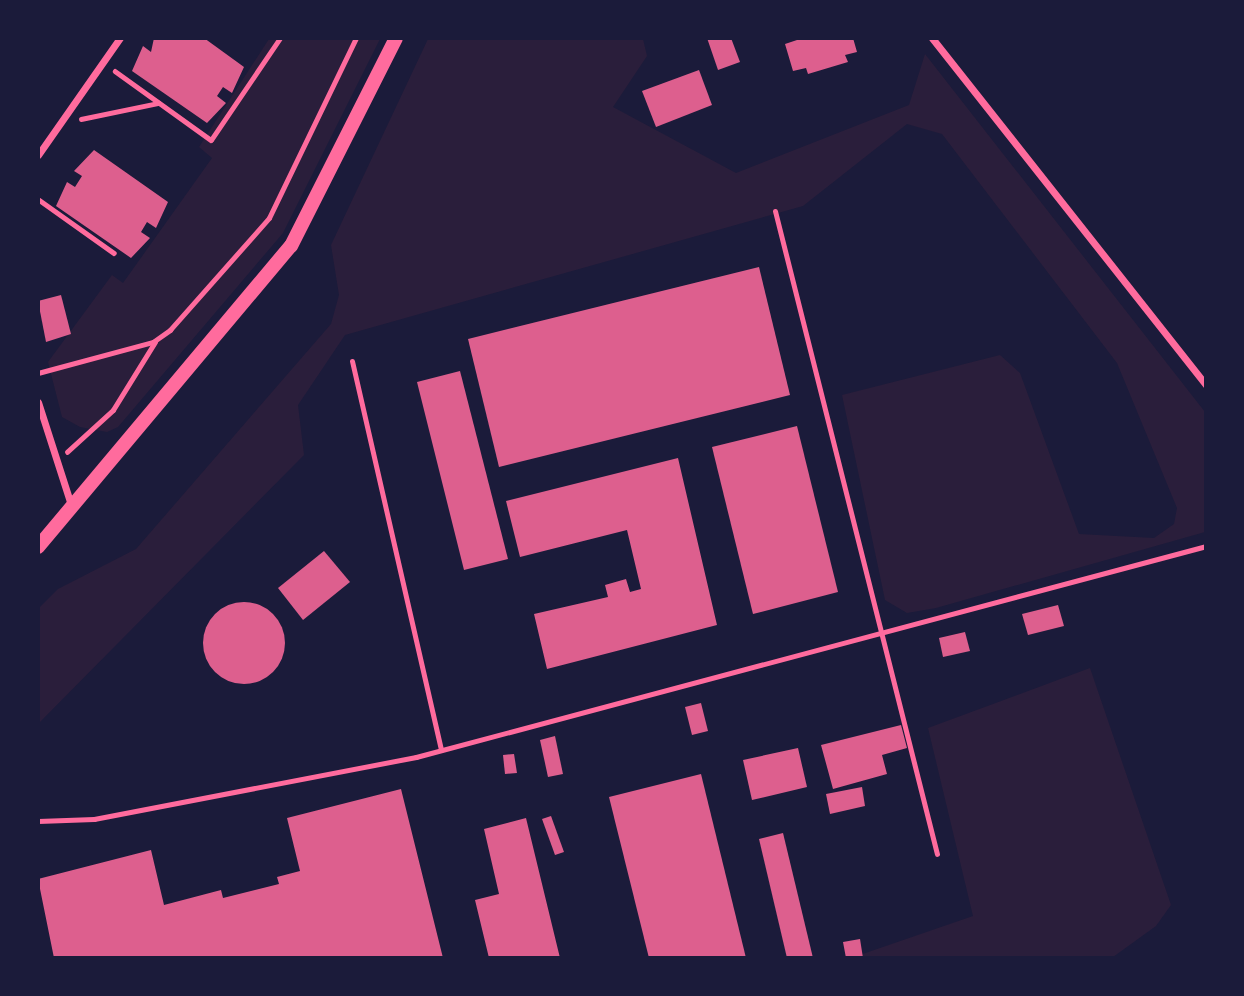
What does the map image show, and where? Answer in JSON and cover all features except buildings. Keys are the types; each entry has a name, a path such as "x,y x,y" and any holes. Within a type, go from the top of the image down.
{"main road":[{"path":"38,547 73,512 291,246 396,38"}],"street":[{"path":"38,155 120,38"},
{"path":"932,38 1206,385"},
{"path":"38,402 73,512"}],"lane":[{"path":"775,211 937,854"},
{"path":"352,361 441,750"},
{"path":"38,821 94,819 441,750 1206,546"}],"path":[{"path":"103,62 211,140 280,38"},
{"path":"57,460 113,410 157,338 269,218 356,38"},
{"path":"60,124 159,103"},
{"path":"38,199 114,253"},
{"path":"38,373 157,338"}],"shaded area":[{"path":"269,39 380,39 283,233 118,427 107,432 80,427 62,417 48,362 112,275 123,283 212,158 199,147"},
{"path":"428,39 643,39 647,56 613,107 736,173 909,105 925,54 1205,412 1205,532 936,608 907,613 885,600 842,395 1000,355 1020,373 1079,534 1154,538 1174,524 1177,508 1117,363 942,134 907,124 803,206 345,335 298,405 304,455 39,723 38,609 58,589 136,549 331,324 339,295 331,245"},
{"path":"1090,668 1171,905 1156,926 1113,957 851,958 973,916 928,728"}]}
